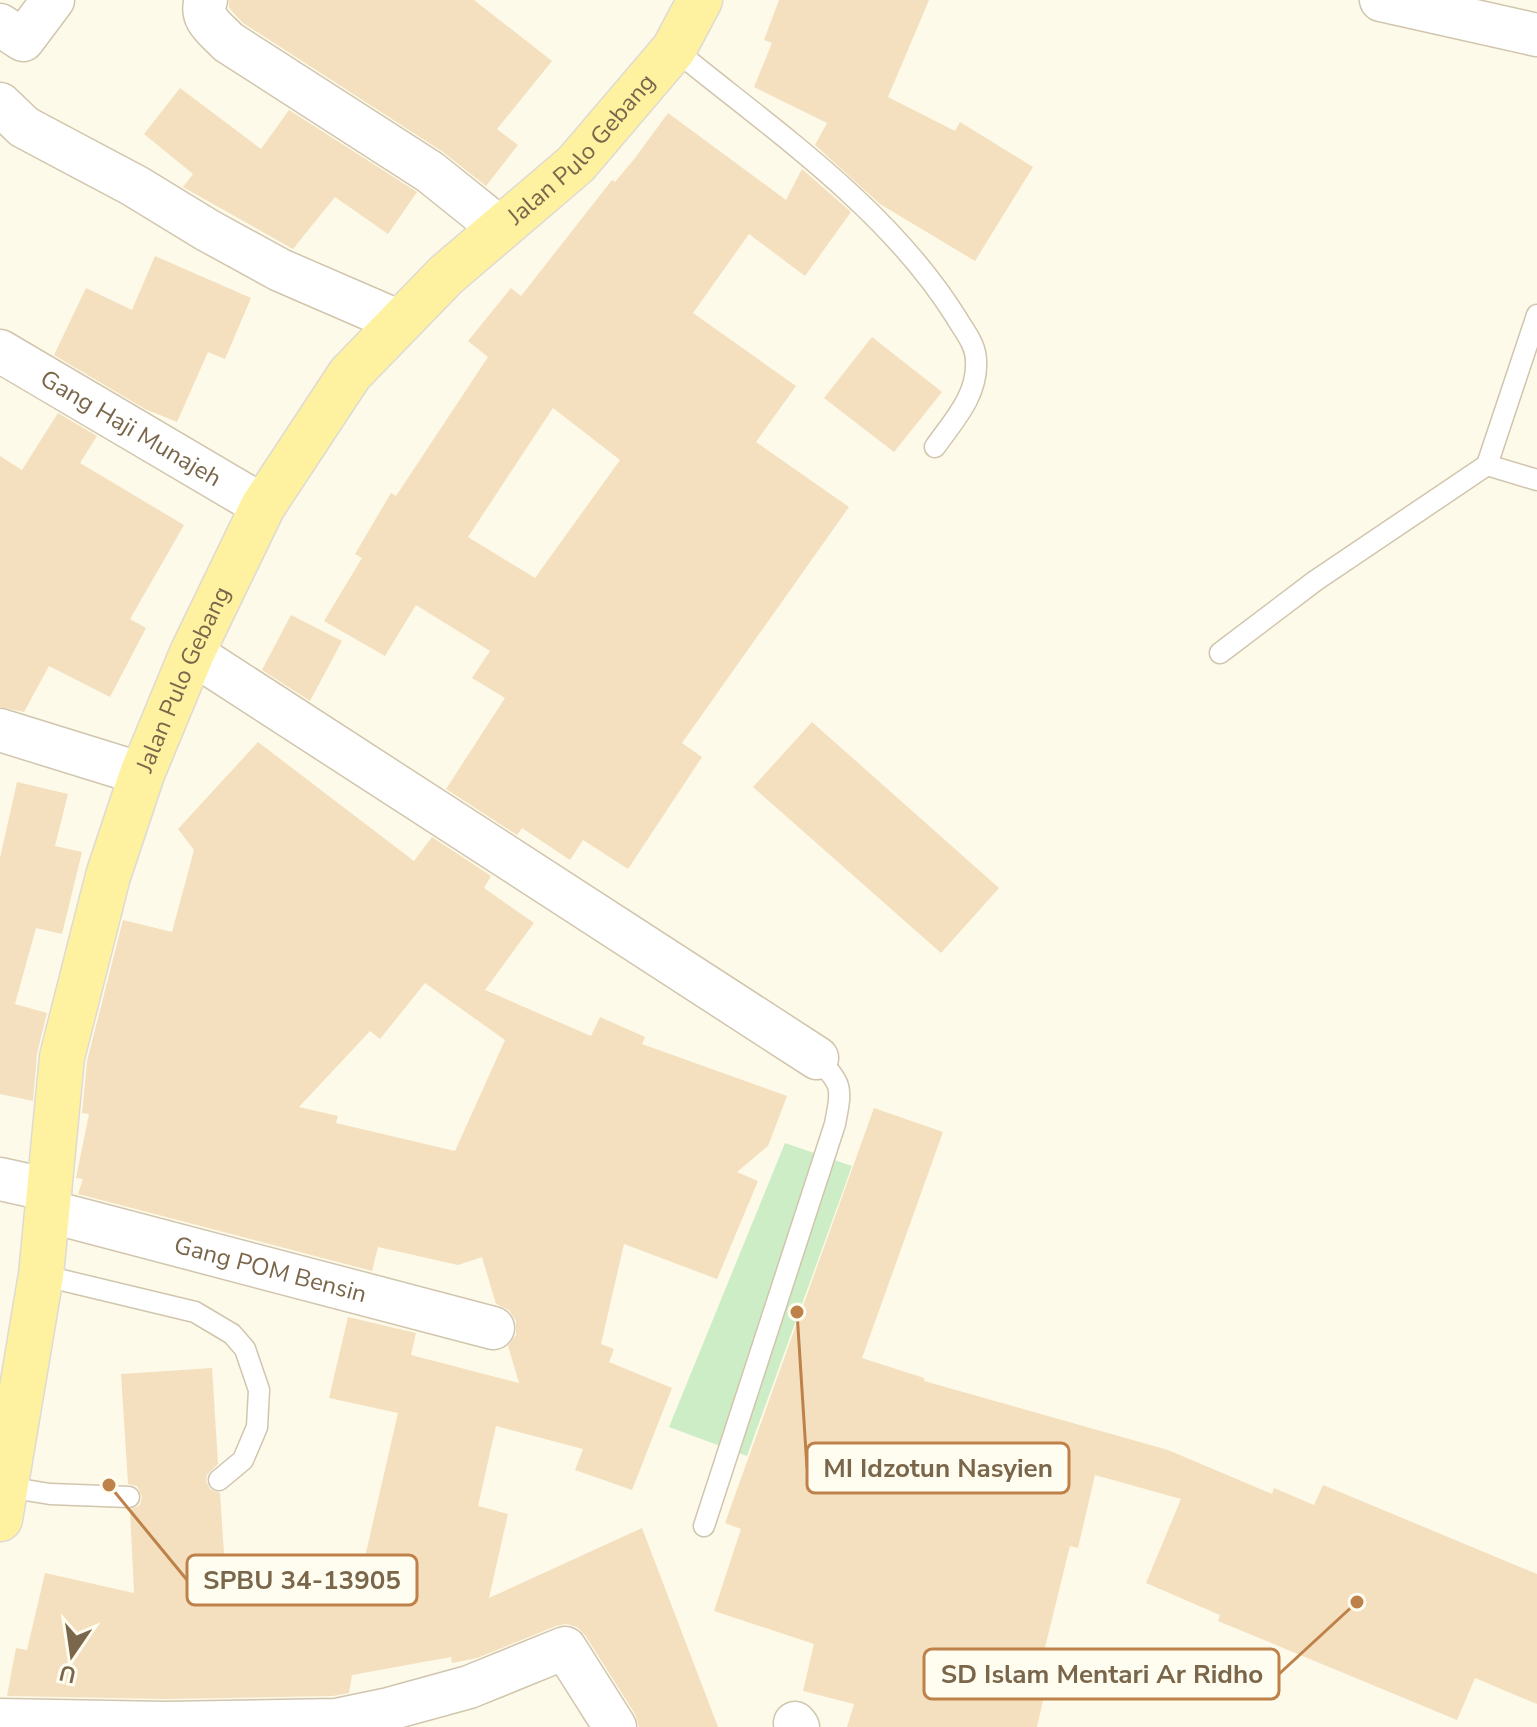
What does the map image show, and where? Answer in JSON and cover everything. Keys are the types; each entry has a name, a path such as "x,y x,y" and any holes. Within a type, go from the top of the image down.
{"main road":[{"name":"Jalan Pulo Gebang","path":"4,1503 41,1275 62,1057 108,876 142,774 192,653 263,506 350,374 446,275 576,164 674,49 700,0"}],"street":[{"path":"0,25 23,40 53,0"},
{"path":"206,0 203,6 205,18 228,42 430,172 501,229"},
{"path":"1381,0 1537,35"},
{"path":"0,104 24,127 135,186 280,270 400,322"},
{"name":"Gang Haji Munajeh","path":"0,351 263,506"},
{"path":"192,653 817,1058"},
{"path":"0,730 142,774"},
{"name":"Gang POM Bensin","path":"0,1179 49,1201 493,1328"},
{"path":"0,1720 165,1723 336,1720 469,1687 565,1648 615,1727"}],"lane":[{"path":"674,49 853,197 936,285 975,349 977,364 967,402 935,447"},
{"path":"1220,653 1315,581 1487,465 1537,315"},
{"path":"1487,465 1537,480"},
{"path":"704,1526 835,1124 841,1094 837,1078 817,1058"},
{"path":"41,1275 195,1312 232,1334 245,1349 259,1390 257,1427 243,1460 219,1480"},
{"path":"4,1503 50,1494 129,1497"}],"green space":[{"path":"785,1143 852,1166 747,1456 669,1427"}],"building":[{"path":"229,0 474,0 552,61 497,129 518,145 486,186 443,152 243,23 229,8"},
{"path":"779,0 929,0 888,97 955,131 960,122 1033,167 975,261 880,204 815,145 827,123 754,87 772,43 764,40"},
{"path":"180,88 261,149 289,110 417,192 388,234 335,197 293,249 183,187 193,174 144,134"},
{"path":"668,113 786,200 802,169 851,212 805,276 749,234 693,313 796,386 756,442 849,507 682,743 702,757 628,869 583,840 570,860 522,828 517,835 446,789 505,698 472,678 490,651 416,605 385,656 324,621 362,558 355,554 391,493 396,496 488,357 468,341 511,288 521,296 612,180 615,182","holes":["553,408 620,460 535,578 468,537"]},
{"path":"155,256 251,298 225,359 208,352 177,422 145,409 54,355 86,288 132,310"},
{"path":"872,337 942,392 894,452 824,398"},
{"path":"58,413 97,436 80,463 184,525 130,619 146,628 110,697 49,666 24,712 0,707 0,456 22,470"},
{"path":"291,615 342,641 310,701 262,670"},
{"path":"812,722 999,888 941,953 753,787"},
{"path":"258,742 414,861 432,837 491,876 484,888 534,923 485,990 591,1036 600,1017 645,1037 642,1044 787,1096 768,1146 737,1172 758,1181 717,1279 624,1244 601,1344 614,1349 609,1362 672,1388 632,1490 575,1470 583,1449 496,1426 478,1506 508,1514 489,1598 642,1528 718,1727 639,1727 635,1714 585,1635 577,1627 566,1624 477,1658 452,1663 451,1657 352,1675 349,1693 333,1696 165,1699 7,1696 16,1648 27,1650 45,1573 134,1593 130,1510 140,1505 142,1497 137,1486 128,1484 121,1374 212,1368 218,1464 207,1475 206,1481 210,1489 220,1493 225,1568 372,1593 365,1557 398,1413 329,1398 348,1317 416,1333 411,1355 519,1383 508,1346 516,1335 516,1321 509,1310 496,1304 482,1257 458,1265 378,1247 372,1271 78,1194 83,1179 76,1178 89,1114 82,1113 87,1061 123,920 172,932 194,850 178,829","holes":["425,983 505,1040 455,1151 336,1123 338,1116 299,1107 370,1031 380,1039"]},
{"path":"17,782 68,794 55,846 82,852 62,934 36,928 15,1004 47,1013 37,1054 33,1101 0,1094 0,858"},
{"path":"874,1108 943,1132 862,1358 924,1378 924,1381 1168,1450 1272,1494 1274,1488 1314,1505 1323,1485 1537,1574 1537,1704 1475,1678 1457,1720 1218,1621 1220,1615 1146,1583 1181,1499 1095,1475 1078,1548 1070,1546 1034,1692 1044,1696 1037,1727 847,1727 854,1704 803,1691 814,1644 714,1611 741,1529 725,1523"}],"place":[{"name":"MI Idzotun Nasyien","path":"797,1312"},
{"name":"SPBU 34-13905","path":"109,1485"},
{"name":"SD Islam Mentari Ar Ridho","path":"1357,1602"}]}
